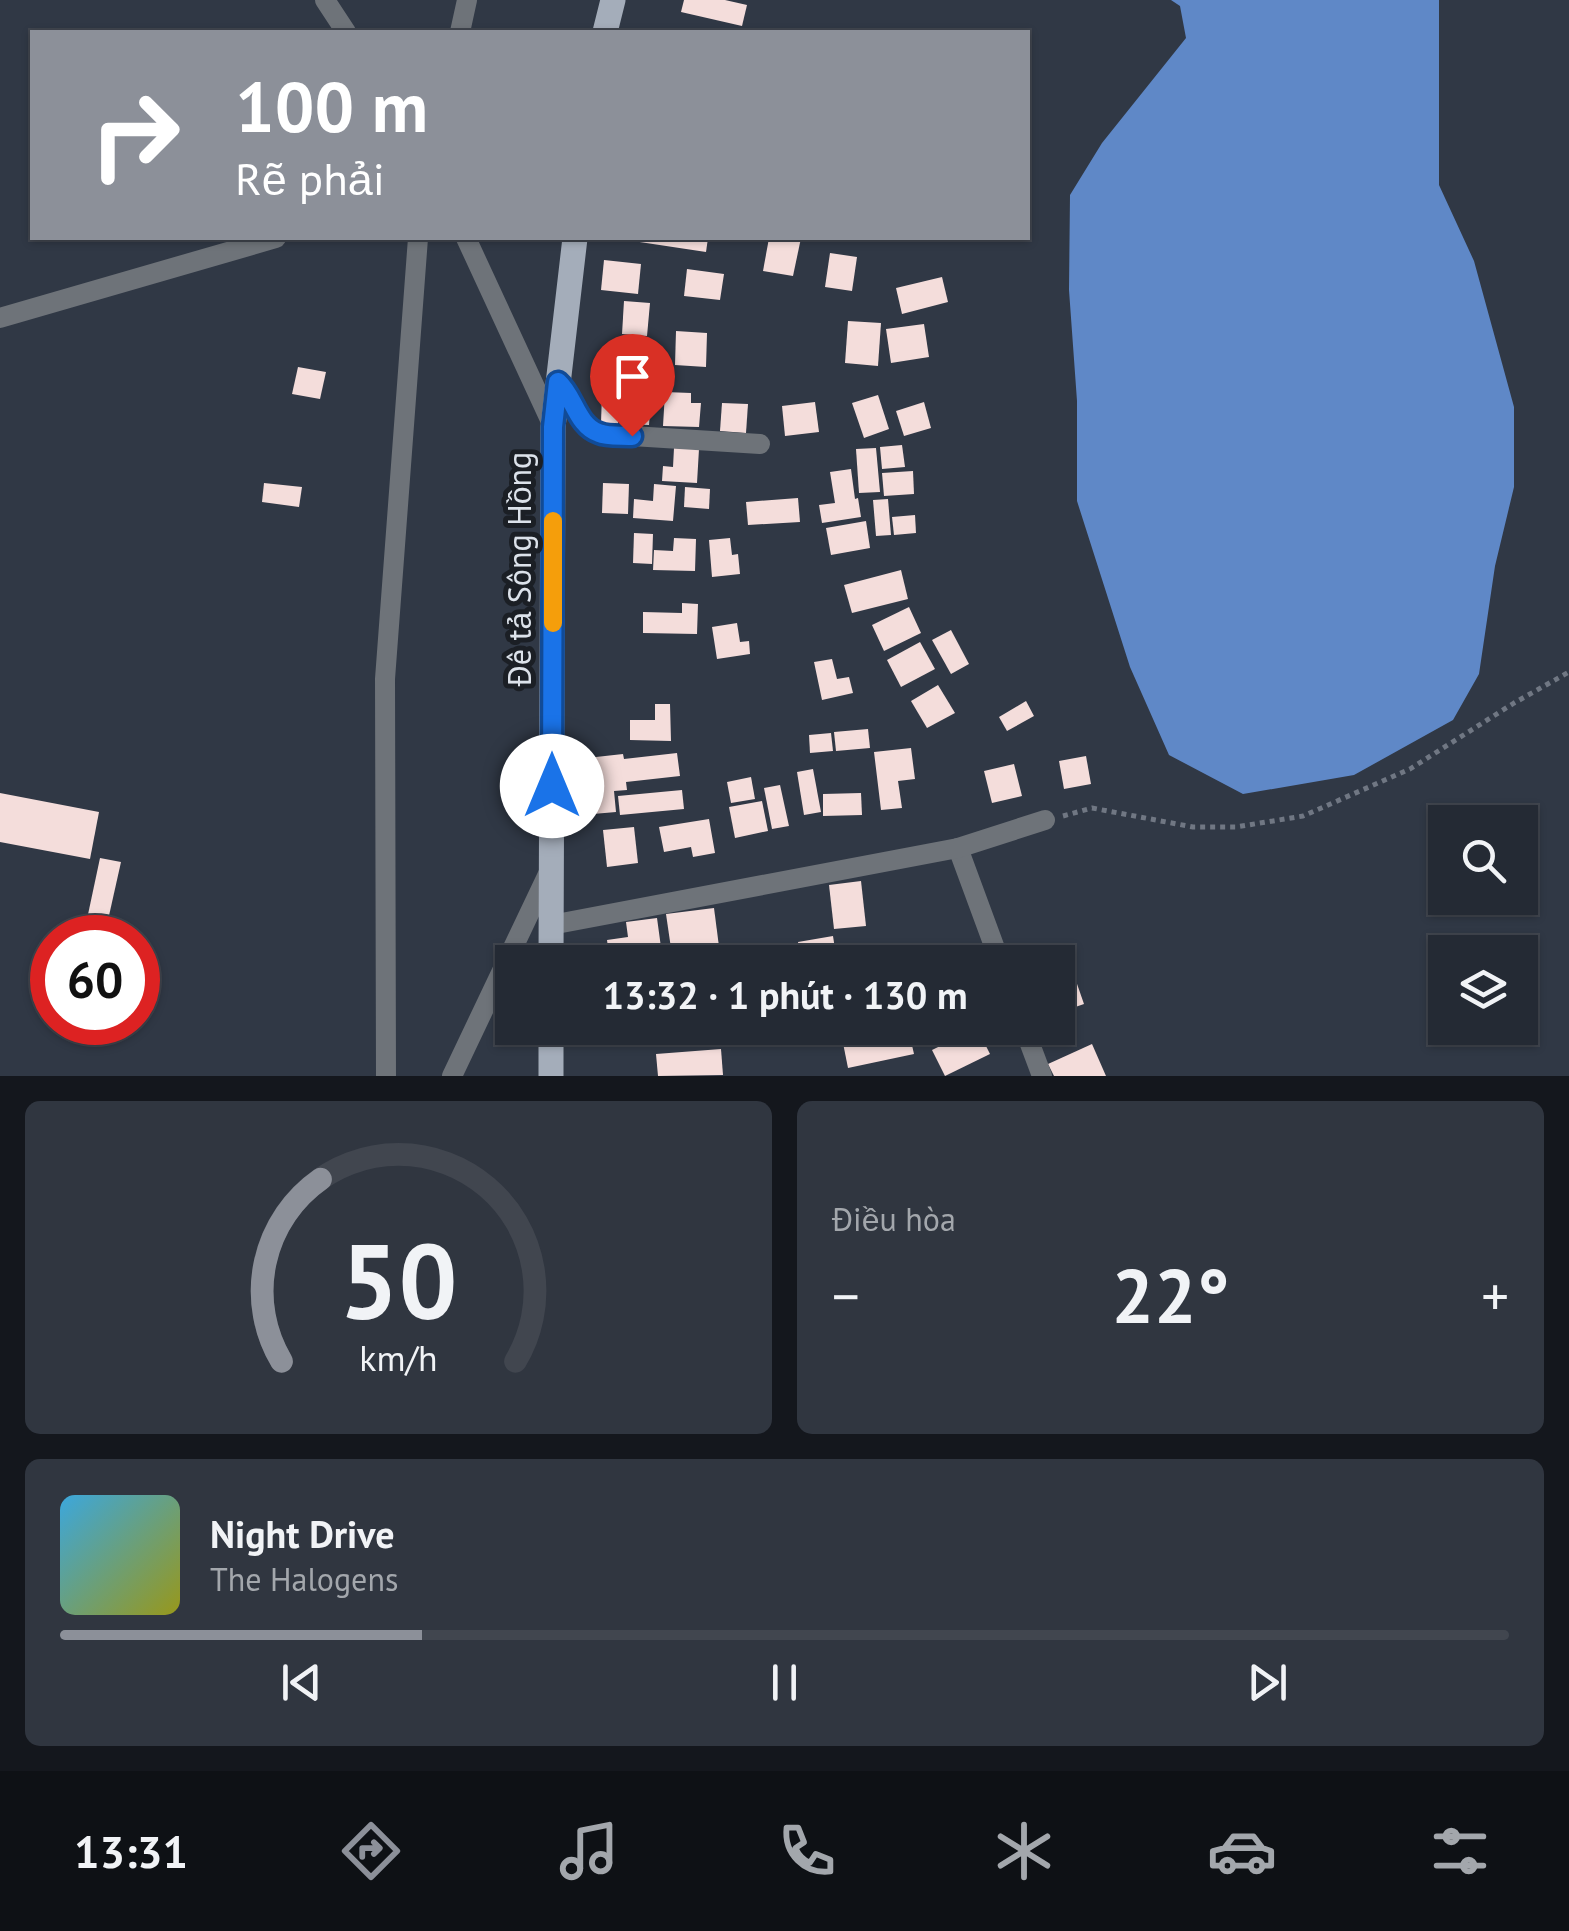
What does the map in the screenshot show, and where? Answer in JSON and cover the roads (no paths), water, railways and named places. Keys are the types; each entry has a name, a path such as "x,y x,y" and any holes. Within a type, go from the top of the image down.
{"main road":[{"path":"606,30 613,0"},
{"name":"Đê tả Sông Hồng","path":"551,945 553,427 575,240"},
{"path":"551,1045 551,1076"}],"street":[{"path":"325,0 345,30"},
{"path":"460,30 467,0"},
{"path":"0,318 269,240"},
{"path":"386,1076 385,680 418,240"},
{"path":"467,240 553,427"},
{"path":"558,382 567,390 588,427 600,434 760,444"},
{"path":"551,925 958,848 1046,820"},
{"path":"958,848 994,945"},
{"path":"452,1076 552,866"},
{"path":"1030,1045 1042,1076"}],"water":[{"path":"1171,0 1439,0 1439,185 1474,261 1514,407 1514,487 1495,566 1479,674 1453,720 1354,775 1243,794 1169,755 1130,667 1077,501 1077,401 1069,290 1070,195 1102,143 1186,38 1180,6"}]}
